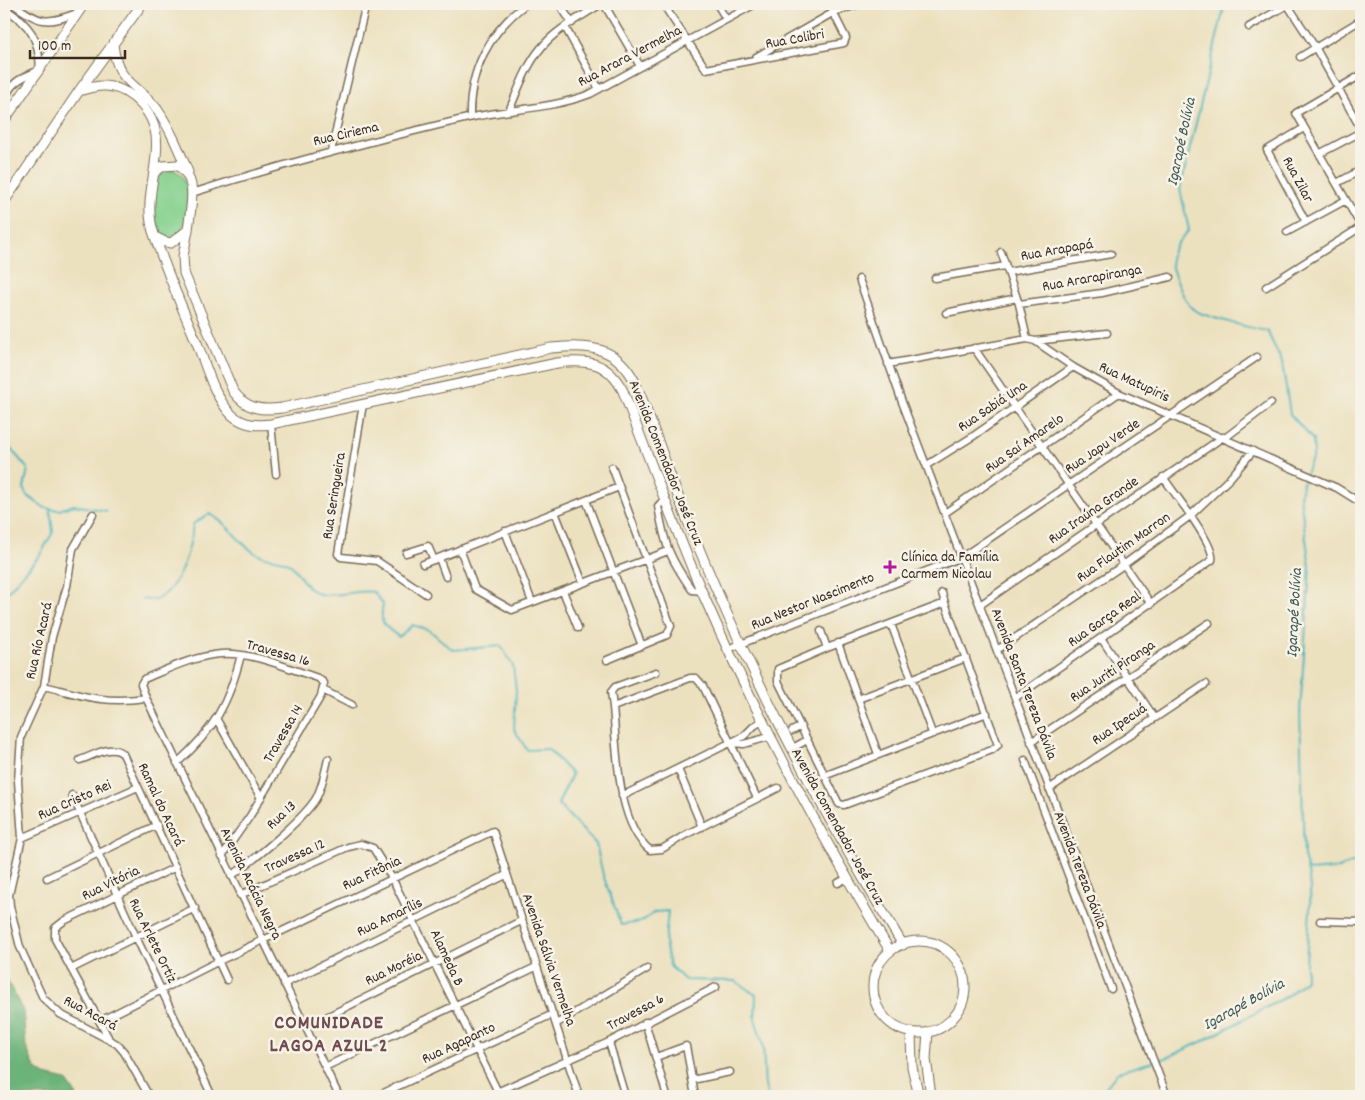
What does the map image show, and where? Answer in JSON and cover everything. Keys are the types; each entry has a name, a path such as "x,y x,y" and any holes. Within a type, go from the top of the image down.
{"street":[{"path":"13,4 44,22 60,20 78,12"},
{"path":"5,115 40,70 84,4"},
{"path":"4,202 78,91 142,4"},
{"path":"331,151 366,4"},
{"path":"470,118 472,88 485,49 502,26 526,4"},
{"path":"559,4 572,23"},
{"path":"509,111 527,68 536,53 554,35 602,4 640,66"},
{"path":"663,4 686,40"},
{"path":"718,4 726,19"},
{"name":"Rua Arara Vermelha","path":"509,111 564,103 599,89 755,4"},
{"path":"829,4 834,12"},
{"name":"Rua Colibri","path":"750,60 834,12 860,4"},
{"path":"1249,27 1288,4 1315,47 1361,131 1319,154"},
{"path":"4,8 33,33 38,44 40,70"},
{"name":"Rua Colibri","path":"686,40 704,67 712,69 844,43 846,38 834,12"},
{"path":"1300,57 1361,20"},
{"path":"565,28 599,89"},
{"path":"113,44 115,57 121,73 157,110 178,147 189,174"},
{"path":"4,103 9,89 16,81 40,70"},
{"path":"1266,287 1361,226 1296,114 1297,111 1361,75"},
{"path":"78,91 106,85 115,86 131,95 146,109 156,129 157,152 154,172"},
{"name":"Rua Ciriema","path":"192,194 331,151 470,118 509,111"},
{"name":"Rua Zilar","path":"1304,128 1267,150 1306,222"},
{"path":"154,172 163,166 173,165 182,168 189,174"},
{"path":"1337,183 1361,170"},
{"name":"Avenida Comendador José Cruz","path":"154,172 149,195 149,212 155,237 174,288 224,404 232,414 248,424 271,424 557,363 586,361 600,365 615,376 623,391 664,499 702,591 728,649 847,878 848,889 890,952"},
{"name":"Avenida Comendador José Cruz","path":"189,174 192,194 183,256 186,280 233,391 239,400 258,410 282,408 551,348 587,346 614,356 631,373 690,529 742,644 793,748 903,945"},
{"path":"1287,232 1346,200"},
{"path":"155,237 171,243 188,230"},
{"path":"1001,252 1018,301 1027,339"},
{"name":"Rua Arapapá","path":"935,278 1111,254"},
{"name":"Rua Ararapiranga","path":"946,313 1018,301 1102,293 1170,277"},
{"name":"Avenida Santa Tereza Dávila","path":"859,279 888,364 1167,1096"},
{"path":"1035,341 1107,333"},
{"name":"Rua Matupiris","path":"888,364 1027,339 1035,341 1073,367 1119,393 1299,471 1349,494 1361,504"},
{"path":"974,348 1014,408 1070,485 1122,566 1151,604"},
{"name":"Rua Japu Verde","path":"962,557 1257,357"},
{"name":"Rua Sabiá Una","path":"927,465 1073,367"},
{"name":"Rua Saí Amarelo","path":"945,513 1043,448 1119,393"},
{"name":"Rua Iraúna Grande","path":"980,605 1163,477 1224,438 1271,403"},
{"name":"Rua Seringueira","path":"363,404 338,554 340,557 377,561 426,594"},
{"path":"271,424 276,474"},
{"name":"Rua Flautim Marron","path":"997,650 1122,566 1190,516 1230,478 1253,451"},
{"path":"607,660 667,636 671,626 612,467"},
{"path":"1163,477 1190,516"},
{"path":"423,564 619,487"},
{"path":"664,499 658,506 664,541 672,561 692,590 702,591"},
{"path":"586,500 642,646"},
{"path":"555,512 583,583"},
{"name":"Rua Río Acará","path":"9,895 22,838 18,781 21,737 44,686 52,637 67,586 73,549 93,514"},
{"name":"Rua Garça Real","path":"1015,698 1210,562 1213,554 1190,516"},
{"path":"506,532 532,602"},
{"path":"406,553 428,546 446,577"},
{"path":"460,549 475,589 512,610 668,551"},
{"name":"Rua Nestor Nascimento","path":"728,649 962,557"},
{"path":"563,591 578,628"},
{"path":"942,593 998,745 992,750 844,805 836,801 778,681 776,673 782,666 945,603"},
{"name":"Rua Juriti Piranga","path":"1031,742 1209,623"},
{"path":"891,624 932,733"},
{"path":"821,631 826,648"},
{"path":"1101,638 1154,717"},
{"path":"838,644 878,754"},
{"name":"Travessa 16","path":"141,682 198,658 223,654 241,655 322,681 323,690"},
{"path":"177,763 217,720 230,690 241,655"},
{"path":"858,699 966,658"},
{"path":"656,672 612,689 622,796 639,836 646,847 654,851 662,849 778,788"},
{"path":"613,707 682,680 696,678 703,686 757,798"},
{"name":"Avenida Acácia Negra","path":"141,682 146,698 240,895 339,1096"},
{"name":"Rua Ipecuá","path":"1049,789 1206,684"},
{"path":"44,686 99,700 122,702 146,698"},
{"path":"323,690 352,705"},
{"name":"Travessa 14","path":"222,856 261,798 323,690"},
{"path":"824,776 987,713"},
{"name":"Travessa 14","path":"217,720 261,798"},
{"path":"622,796 731,743 747,734 754,726 764,720"},
{"path":"792,731 800,726"},
{"path":"731,743 744,744 772,736"},
{"path":"793,748 807,740"},
{"name":"Ramal do Acará","path":"80,760 111,749 117,750 125,758 219,961"},
{"name":"Rua 13","path":"231,876 258,855 310,806 318,793 328,759"},
{"name":"Avenida Tereza Dávila","path":"1025,760 1110,989"},
{"path":"678,769 702,827"},
{"name":"Rua Cristo Rei","path":"22,838 138,787"},
{"name":"Rua Arlete Ortiz","path":"72,795 136,937 212,1096"},
{"path":"47,878 156,825"},
{"name":"Avenida Sálvia Vermelha","path":"493,831 520,921 553,1014 579,1096"},
{"name":"Rua Fitônia","path":"162,990 493,831"},
{"name":"Alameda B","path":"361,844 376,850 392,878 498,1092"},
{"name":"Travessa 12","path":"240,895 348,847 361,844"},
{"name":"Rua Vitória","path":"71,969 55,939 54,931 57,925 176,867"},
{"name":"Rua Amarílis","path":"284,984 506,875"},
{"path":"838,883 847,878"},
{"path":"4,887 9,895"},
{"name":"Rua Acará","path":"9,895 14,928 43,998 60,1014 108,1037 124,1052 149,1096"},
{"path":"108,1037 71,969 195,908"},
{"name":"Rua Moréia","path":"306,1027 520,921"},
{"path":"1320,921 1361,922"},
{"path":"923,942 942,948 957,962 962,975 964,996 956,1014 946,1024 928,1032 911,1033 899,1028 888,1021 880,1011 875,999 873,986 876,973 882,961 890,952 903,945 923,942"},
{"path":"219,961 227,980"},
{"path":"325,1068 536,967"},
{"path":"556,1024 647,969"},
{"name":"Travessa 6","path":"488,1096 609,1042 716,987"},
{"path":"100,1021 162,990"},
{"name":"Rua Agapanto","path":"377,1096 553,1014"},
{"path":"645,1022 667,1096"},
{"path":"928,1032 926,1059 932,1096"},
{"path":"911,1033 912,1067 919,1096"},
{"path":"609,1042 625,1096"},
{"path":"656,1057 686,1046 695,1096"},
{"path":"692,1080 730,1072"}],"green space":[{"path":"167,170 174,170 181,174 187,190 188,208 184,225 175,240 162,237 154,212 154,192 161,175"},
{"path":"4,974 23,1011 26,1047 35,1068 45,1075 66,1080 77,1096 4,1096"}],"waterway":[{"name":"Igarapé Bolívia","path":"1099,1096 1118,1072 1166,1058 1203,1041 1286,997 1306,980 1310,888 1304,857 1300,712 1310,567 1300,497 1302,484 1314,453 1313,440 1290,414 1282,362 1267,331 1216,319 1193,309 1182,293 1171,264 1175,247 1189,230 1180,189 1225,4"},
{"path":"4,441 28,469 24,488 26,495 45,508 59,510 74,505 107,511"},
{"path":"4,596 40,555 53,532 50,509"},
{"path":"142,599 157,599 172,586 187,555 193,524 209,514 221,522 255,553 287,562 307,586 315,592 326,595 374,592 383,604 382,620 384,624 399,637 412,625 429,630 453,650 501,646 513,666 516,691 514,729 527,750 548,749 572,774 558,804 596,844 603,875 621,925 641,922 655,912 668,911 665,942 670,966 685,980 735,981 756,995 755,1019 763,1045 765,1086 768,1096"},
{"path":"1308,871 1335,869 1352,863 1361,864"}],"place":[{"name":"Clínica da Família Carmem Nicolau","path":"890,567"}],"district":[{"name":"COMUNIDADE LAGOA AZUL 2","path":"329,1036"}]}
